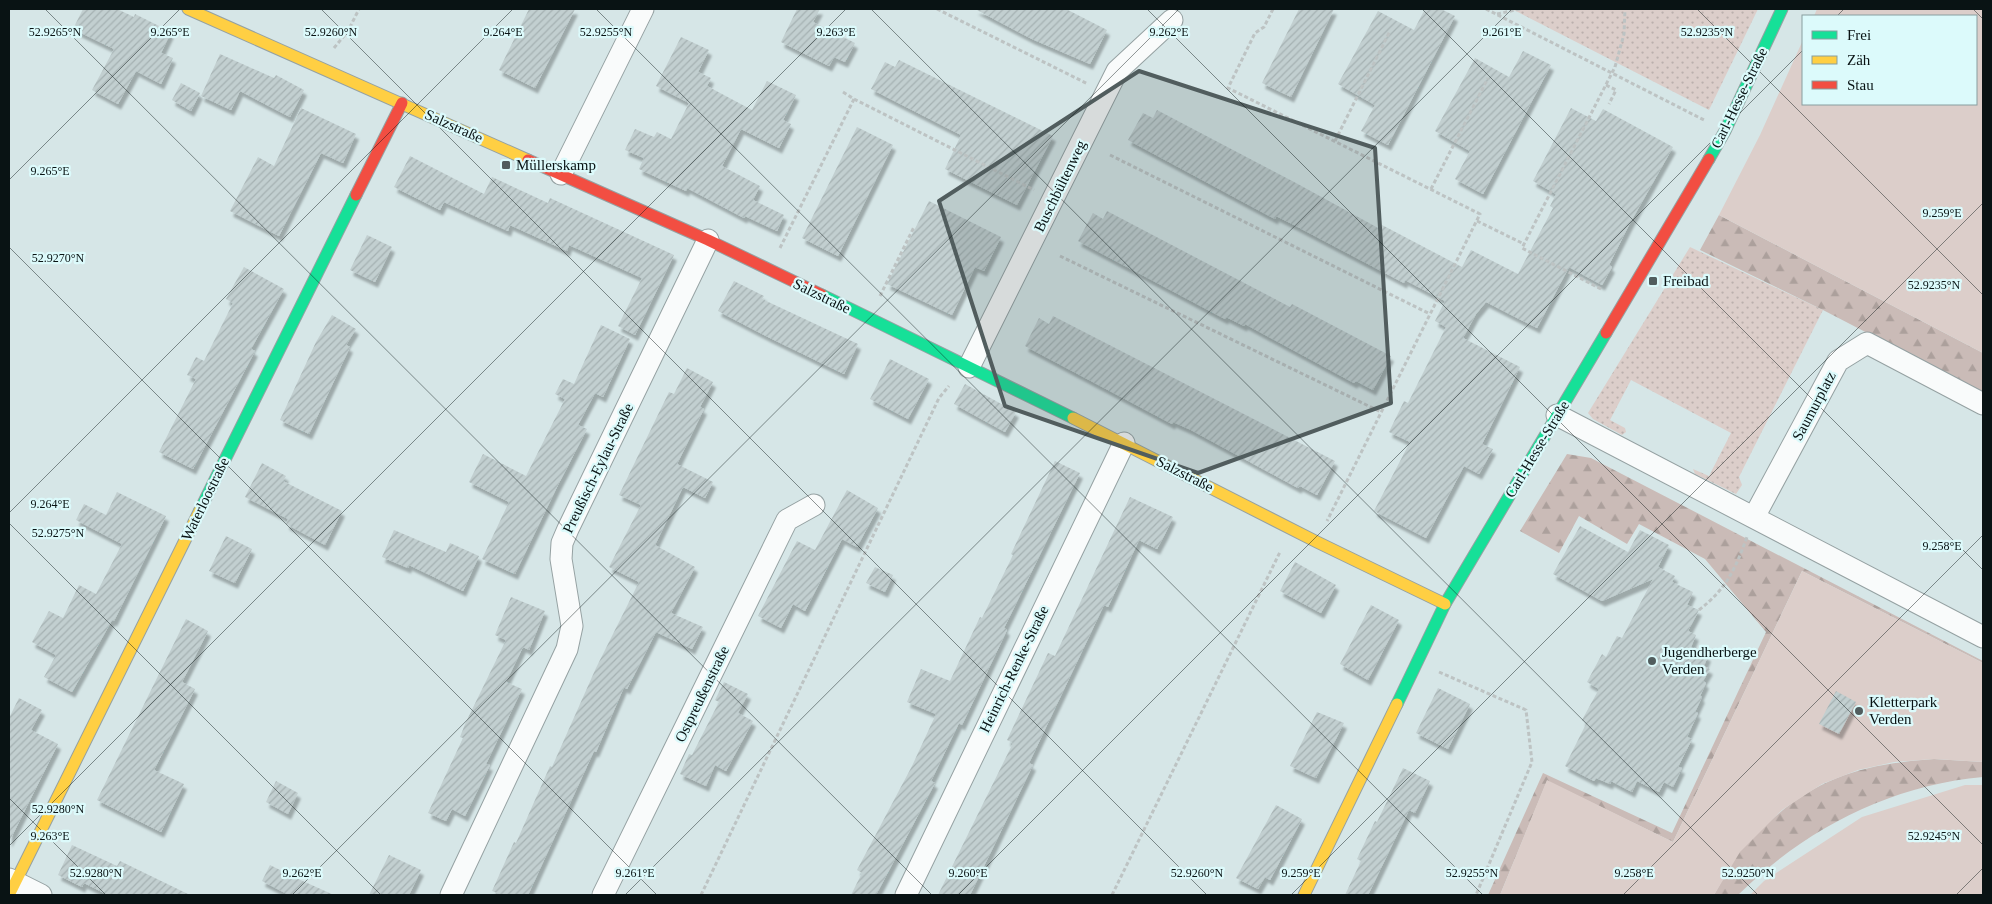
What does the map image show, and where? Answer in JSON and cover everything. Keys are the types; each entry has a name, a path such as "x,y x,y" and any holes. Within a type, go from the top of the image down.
{"street":[{"name":"Salzstraße","path":"188,9 708,240 1124,443 1292,529 1446,604"},
{"path":"562,174 643,9"},
{"name":"Carl-Hesse-Straße","path":"1304,895 1446,604 1725,132 1782,9"},
{"name":"Buschbültenweg","path":"969,367 1117,70 1172,20"},
{"name":"Waterloostraße","path":"11,886 402,103"},
{"name":"Preußisch-Eylau-Straße","path":"451,895 567,649 572,626 561,559 562,543 708,240"},
{"name":"Saumurplatz","path":"1754,518 1838,360 1867,343 1983,404"},
{"path":"1557,415 1983,637"},
{"name":"Heinrich-Renke-Straße","path":"906,895 1124,443"},
{"name":"Ostpreußenstraße","path":"603,895 787,520 814,505"},
{"path":"11,886 41,895"}],"path":[{"path":"319,67 348,31 360,9"},
{"path":"938,9 1093,87"},
{"path":"1273,9 1264,28 1255,33 1228,88 1480,214 1326,521"},
{"path":"1486,9 1708,122"},
{"path":"1497,14 1520,9"},
{"path":"1625,9 1620,54 1612,73 1522,248 1625,301"},
{"path":"1335,141 1390,31"},
{"path":"1431,189 1488,78"},
{"path":"1606,85 1616,90 1609,104"},
{"path":"844,92 854,99 1040,193"},
{"path":"776,256 854,99"},
{"path":"1110,155 1430,314"},
{"path":"1477,220 1524,244"},
{"path":"880,297 914,227"},
{"path":"1060,256 1381,412"},
{"path":"701,895 939,398 949,386 962,380 969,367"},
{"path":"1699,610 1717,596 1736,565 1754,518"},
{"path":"1112,895 1292,529"},
{"path":"1438,671 1526,710 1532,762 1476,895"}],"highlighted area":[{"path":"1139,71 1375,148 1391,403 1198,473 1005,406 939,201"}],"shaded area":[{"path":"1512,9 1758,9 1709,110"},
{"path":"1817,9 1983,9 1983,353 1719,215 1760,135 1802,42 1802,105 1977,105 1977,15 1814,15"},
{"path":"1690,247 1823,310 1739,477 1742,485 1736,494 1695,474 1693,469 1709,476 1731,433 1631,380 1610,420 1625,428 1626,432 1622,435 1593,419 1588,413"},
{"name":"Kletterpark Verden","path":"1802,571 1983,663 1983,762 1934,759 1894,762 1858,770 1822,784 1782,810 1740,852 1714,895 1500,895 1547,780 1673,842"},
{"path":"1965,785 1983,785 1983,895 1750,895 1764,881 1862,817"}],"green space":[{"path":"1719,215 1983,353 1983,393 1823,310 1700,250"},
{"path":"1567,454 1591,458 1983,661 1983,663 1802,571 1673,842 1547,781 1500,895 1488,895 1543,773 1672,833 1766,632 1705,559 1639,524 1627,544 1579,516 1559,553 1520,531"},
{"path":"1934,759 1983,762 1983,777 1948,782 1915,790 1882,801 1850,815 1820,831 1791,850 1738,895 1714,895 1741,849 1780,812 1800,798 1820,786 1861,770 1908,761"}],"building":[{"path":"83,9 117,9 134,17 135,14 171,32 161,53 173,58 161,84 136,71 118,104 92,90 114,49 73,29"},
{"path":"529,9 575,9 535,88 499,70"},
{"path":"797,9 820,9 813,22 855,43 845,62 834,57 829,66 781,42"},
{"path":"975,9 1066,9 1107,30 1090,64 1032,39"},
{"path":"1299,9 1334,9 1291,97 1262,83"},
{"path":"1425,9 1441,9 1455,16 1388,145 1361,131 1375,105 1338,84 1378,11 1414,30"},
{"path":"681,37 709,50 698,72 711,78 707,86 752,110 767,81 796,95 783,120 791,124 779,148 741,129 722,166 760,186 753,200 784,215 777,231 745,216 744,218 687,188 686,191 639,169 644,158 625,150 635,129 654,137 657,132 671,139 689,103 656,86"},
{"path":"1523,51 1551,65 1483,194 1455,179 1470,151 1435,131 1475,58 1509,77"},
{"path":"220,54 274,78 276,75 304,90 290,117 240,91 231,110 201,96"},
{"path":"899,60 1053,136 1017,205 945,169 961,135 871,89 885,62 895,67"},
{"path":"181,83 200,93 191,111 172,100"},
{"path":"301,108 356,134 343,163 321,153 279,236 230,211 258,157 274,166"},
{"path":"1571,108 1596,121 1603,109 1673,147 1629,225 1609,265 1612,267 1602,285 1569,267 1537,328 1486,302 1476,314 1463,338 1520,367 1482,444 1493,449 1479,474 1464,466 1426,538 1374,511 1410,442 1389,432 1404,401 1408,403 1446,327 1435,321 1445,301 1405,280 1404,283 1276,216 1275,219 1128,140 1143,113 1153,118 1157,110 1380,229 1382,225 1462,267 1471,250 1518,274 1553,208 1550,206 1556,194 1533,181"},
{"path":"857,127 893,145 838,256 802,238"},
{"path":"410,156 484,194 492,177 548,203 550,198 674,255 635,335 618,326 642,278 569,245 567,251 510,225 508,231 444,202 440,210 394,187"},
{"path":"929,201 1001,237 984,271 975,267 952,315 887,284"},
{"path":"1107,211 1290,307 1292,304 1391,356 1373,390 1356,381 1354,383 1245,324 1244,326 1226,317 1225,319 1078,241 1093,213 1103,219"},
{"path":"367,235 392,247 375,282 350,270"},
{"path":"244,267 284,289 251,349 255,351 193,469 159,452 196,379 187,375 196,357 204,361 233,303 226,299"},
{"path":"734,281 764,296 762,299 858,344 844,374 718,311"},
{"path":"332,315 356,329 346,345 350,347 309,434 280,420 316,342"},
{"path":"1053,316 1335,461 1317,495 1300,486 1298,488 1191,430 1173,422 1172,424 1025,346 1039,318 1049,324"},
{"path":"601,325 630,339 603,397 595,393 578,425 587,429 515,574 482,559 509,502 469,482 483,454 526,476 565,399 555,394 563,379 574,384"},
{"path":"890,359 929,379 908,419 870,399"},
{"path":"687,368 713,382 700,407 704,409 677,464 713,482 705,498 683,487 655,545 695,567 671,613 703,627 692,649 656,632 627,689 624,687 596,752 594,751 528,895 502,895 492,891 514,842 516,843 550,766 552,767 596,668 639,582 609,567 641,505 619,495 669,392 674,394"},
{"path":"965,384 1016,412 1005,432 954,404"},
{"path":"1055,461 1080,473 1004,628 1007,630 962,725 959,723 931,781 935,783 876,895 851,895 862,873 857,870 912,766 936,714 907,702 921,669 950,681 980,617 982,618 1013,555 1011,554"},
{"path":"262,463 286,476 283,481 342,511 325,545 286,524 288,519 245,497"},
{"path":"847,490 878,508 857,547 842,539 805,611 793,604 781,628 758,616 797,541 815,550"},
{"path":"117,492 166,516 114,621 112,620 72,692 44,677 56,655 32,642 49,611 63,618 79,585 96,594 122,544 76,520 84,504 106,515"},
{"path":"1130,497 1173,517 1165,534 1157,549 1139,540 1108,607 1104,605 1029,763 1033,765 970,895 938,895 1013,743 1007,740 1048,653 1055,656"},
{"name":"Jugendherberge Verden","path":"1580,526 1628,552 1640,530 1669,545 1658,567 1675,576 1672,582 1693,592 1687,605 1699,610 1688,631 1696,635 1691,647 1708,656 1704,666 1710,669 1703,681 1706,683 1695,712 1698,713 1687,737 1692,739 1678,767 1682,768 1673,787 1664,782 1659,792 1637,781 1632,792 1611,781 1610,784 1596,778 1594,781 1565,766 1586,724 1582,720 1599,689 1587,682 1602,654 1606,657 1617,636 1622,638 1653,579 1602,601 1553,574"},
{"path":"394,530 446,552 450,543 479,556 463,591 409,565 408,568 382,557"},
{"path":"226,536 252,549 235,583 209,571"},
{"path":"1295,562 1336,585 1321,613 1280,591"},
{"path":"875,567 893,575 885,592 866,583"},
{"path":"511,597 545,611 529,650 523,647 506,682 522,689 486,764 490,765 465,816 452,809 446,821 428,813 463,738 460,737 465,724 506,640 495,635"},
{"path":"1371,605 1399,620 1368,680 1340,664"},
{"path":"186,619 208,631 182,682 195,689 154,770 184,784 161,832 97,800"},
{"path":"724,682 748,694 738,713 753,721 726,771 715,765 706,786 680,774 689,754 692,755 719,702 715,700"},
{"path":"1438,688 1470,704 1448,749 1416,733"},
{"path":"1836,691 1856,702 1839,734 1819,724"},
{"path":"19,698 42,710 31,730 58,744 9,842 9,718"},
{"path":"1317,712 1344,723 1316,778 1290,766"},
{"path":"1403,768 1430,781 1415,813 1409,810 1368,895 1345,895 1361,861 1357,859"},
{"path":"276,781 298,793 288,814 266,802"},
{"path":"1276,805 1302,819 1270,880 1265,877 1258,889 1236,878"},
{"path":"72,845 117,866 120,861 190,895 108,895 84,883 82,887 58,875"},
{"path":"389,855 421,870 409,895 369,895"},
{"path":"270,865 334,895 289,895 262,881"}],"traffic: fast":[{"path":"1709,159 1725,131 1782,9"},
{"path":"200,510 356,195"},
{"path":"822,295 1073,418"},
{"path":"1397,704 1445,604 1606,333"}],"traffic: slow":[{"path":"188,9 528,160"},
{"path":"1073,418 1317,542 1445,604"},
{"path":"9,895 200,510"},
{"path":"1304,895 1397,704"}],"traffic: jam":[{"path":"356,195 402,103"},
{"path":"1606,333 1709,159"},
{"path":"528,160 708,240 822,295"}],"place":[{"name":"Müllerskamp","path":"506,165"},
{"name":"Freibad","path":"1653,281"},
{"name":"Jugendherberge Verden","path":"1652,661"},
{"name":"Kletterpark Verden","path":"1859,711"}]}
